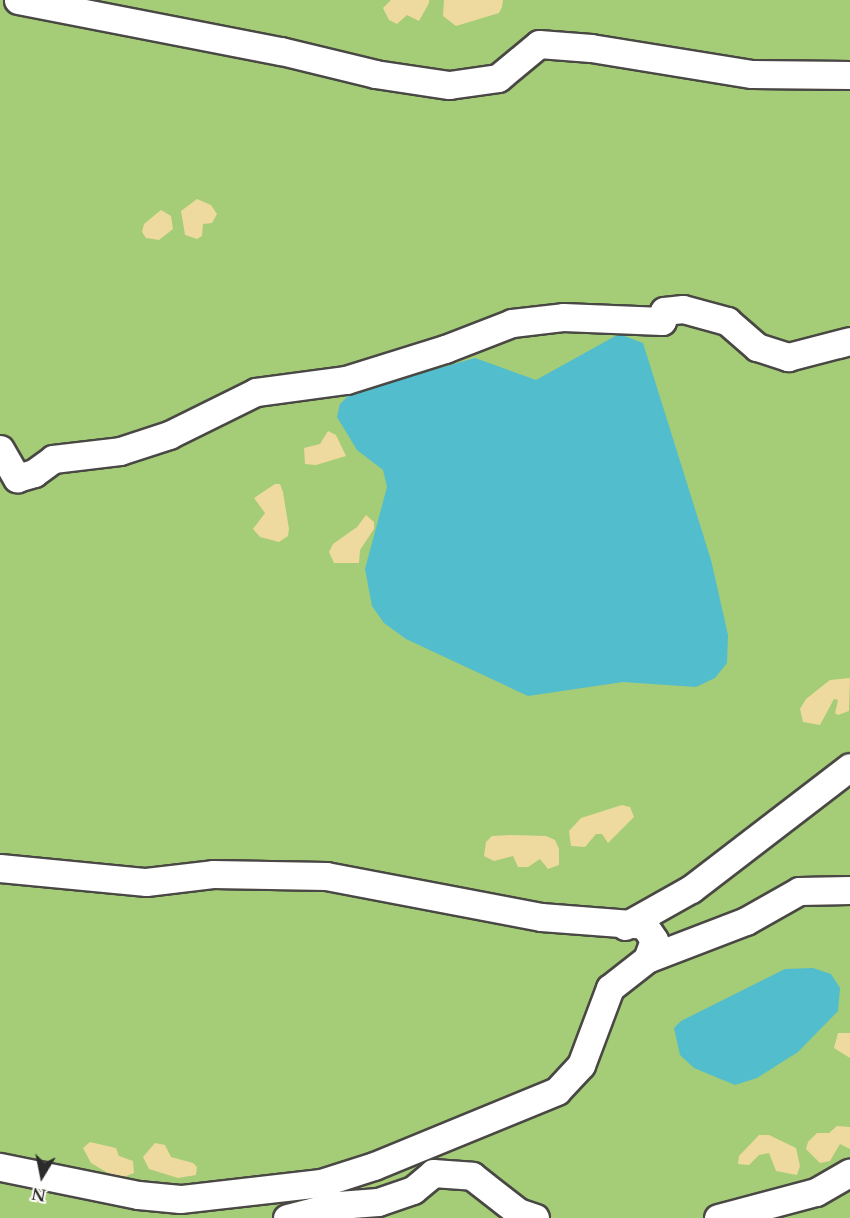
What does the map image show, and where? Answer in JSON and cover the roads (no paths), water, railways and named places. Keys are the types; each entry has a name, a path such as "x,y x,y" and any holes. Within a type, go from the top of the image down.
{"lane":[{"path":"18,0 281,51 375,74 449,85 498,78 539,44 591,48 752,74 850,75"},
{"path":"0,449 17,478 34,473 53,459 120,451 169,435 256,392 356,378 512,323 563,317 662,321 664,311 683,309 727,321 757,347 788,357 850,341"},
{"path":"625,926 691,889 850,767"},
{"path":"0,868 146,882 213,874 292,873 541,916 625,926 644,925 654,940 647,959"},
{"path":"0,1167 138,1195 180,1199 321,1184 375,1167 557,1091 580,1065 610,988 647,959 746,921 799,891 850,890"},
{"path":"718,1218 816,1192 850,1172"},
{"path":"287,1218 338,1205 378,1202 413,1190 433,1173 472,1176 518,1212 535,1218"}],"water":[{"path":"619,334 643,343 711,560 728,635 727,663 715,678 696,687 623,682 528,696 406,639 384,623 372,606 365,569 387,487 383,470 357,450 337,417 340,404 351,393 475,358 536,380"},
{"path":"813,968 831,974 840,988 838,1011 798,1052 757,1078 735,1085 694,1068 680,1055 674,1028 681,1021 785,969"}]}
